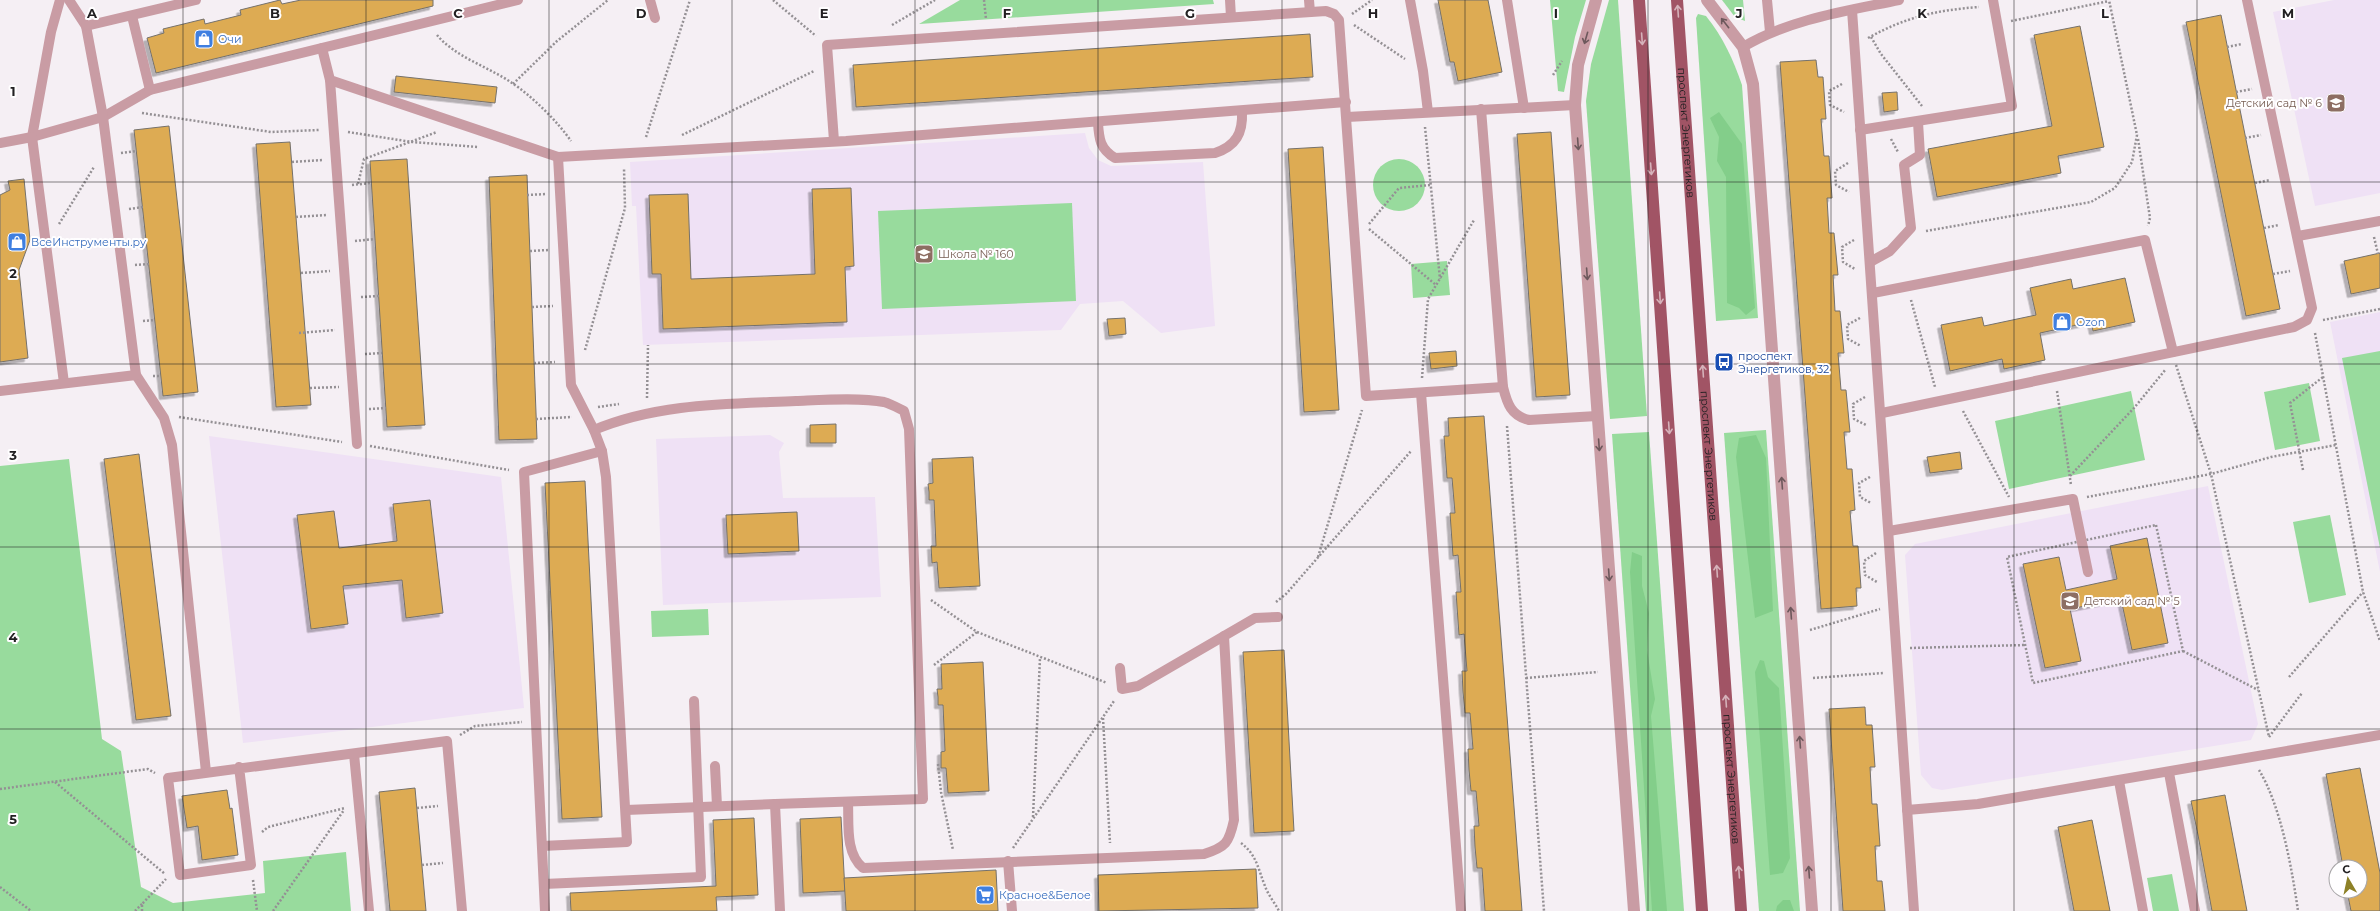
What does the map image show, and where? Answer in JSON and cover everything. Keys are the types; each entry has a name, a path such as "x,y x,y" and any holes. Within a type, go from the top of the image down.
{"main road":[{"path":"1639,0 1702,911"},
{"name":"проспект Энергетиков","path":"1677,0 1741,911"}],"street":[{"path":"1596,0 1578,64 1575,105 1634,911"},
{"path":"1707,0 1743,47 1753,84 1812,911"}],"lane":[{"path":"60,0 50,32 32,137 64,383"},
{"path":"69,0 86,26 103,117 136,375 164,418 172,445 206,772"},
{"path":"86,26 196,0"},
{"path":"0,143 32,137 103,117 150,90 518,0"},
{"path":"650,0 655,18"},
{"path":"1230,0 1231,17"},
{"path":"1309,0 1310,12"},
{"path":"1410,0 1423,71 1428,112"},
{"path":"1507,0 1524,108"},
{"path":"1767,0 1770,32"},
{"path":"1743,47 1770,32 1790,24 1899,0"},
{"path":"1882,413 2174,356 2294,327 2310,321 2312,308 2298,236 2247,0"},
{"path":"1860,125 1884,126 1918,122 2012,106 1994,3"},
{"path":"1852,10 1882,413 1897,672 1914,911"},
{"path":"834,141 827,45 1326,11 1334,14 1342,20 1346,102 1366,396 1503,387"},
{"path":"132,16 150,90"},
{"path":"322,48 330,80 357,444"},
{"path":"330,80 558,157 834,141 1098,123 1346,102"},
{"path":"1347,116 1575,105"},
{"path":"1481,110 1503,387 1508,403 1514,413 1521,418 1529,420 1597,416"},
{"path":"1098,123 1099,142 1105,152 1114,158 1215,152 1225,150 1239,136 1242,126 1242,112"},
{"path":"1870,262 1890,251 1911,228 1904,165 1920,155 1918,122"},
{"path":"542,846 627,842 606,477 602,451 594,430 570,385 558,157"},
{"path":"2298,236 2380,221"},
{"path":"1873,293 1908,288 2145,240 2174,356"},
{"path":"0,391 136,375"},
{"path":"1421,393 1461,911"},
{"path":"594,430 612,422 650,413 707,404 828,400 884,402 904,411 909,429 924,799 699,806 626,810"},
{"path":"545,911 524,472 602,451"},
{"path":"1890,531 2073,499 2088,572"},
{"path":"1120,668 1122,689 1138,686 1255,618 1278,617"},
{"path":"848,802 851,852 854,861 863,868 1204,854 1222,848 1230,836 1234,820 1224,636"},
{"path":"544,884 701,877 694,701"},
{"path":"1907,810 1978,804 2170,773 2380,735"},
{"path":"239,768 252,865 180,875 168,778 206,772 447,741 462,911"},
{"path":"354,754 369,911"},
{"path":"715,766 717,806"},
{"path":"2170,773 2195,911"},
{"path":"2119,781 2143,911"},
{"path":"775,804 780,911"},
{"path":"1008,861 1012,911"}],"path":[{"path":"513,84 557,41 608,0"},
{"path":"641,153 690,0"},
{"path":"773,0 827,45"},
{"path":"887,27 935,0"},
{"path":"984,0 987,34"},
{"path":"1372,0 1342,20 1423,71"},
{"path":"1998,24 2109,1 2137,135 2150,218 2145,240"},
{"path":"1854,47 1907,19 1949,9 1994,3"},
{"path":"427,22 438,37 450,47 513,84 560,127 571,140 579,156"},
{"path":"1871,37 1890,66 1932,120"},
{"path":"679,136 828,64"},
{"path":"1856,76 1829,91 1830,105 1860,125"},
{"path":"117,109 271,132 334,130 412,142 480,147"},
{"path":"1428,112 1424,131 1440,280"},
{"path":"358,184 364,159 458,124"},
{"path":"1884,126 1904,165"},
{"path":"1905,234 2091,202 2115,188 2132,162 2137,135"},
{"path":"584,351 625,208 623,154"},
{"path":"46,245 100,157 108,155"},
{"path":"1862,155 1835,171 1836,185 1866,201"},
{"path":"292,162 336,160"},
{"path":"338,186 371,183"},
{"path":"1430,185 1399,188 1366,227 1436,285"},
{"path":"1421,393 1428,299 1488,197"},
{"path":"296,217 340,214"},
{"path":"530,251 563,249"},
{"path":"301,273 344,270"},
{"path":"1908,288 1939,402"},
{"path":"532,307 566,306"},
{"path":"2380,309 2310,321 2323,377 2363,592 2380,641"},
{"path":"299,333 348,329"},
{"path":"648,345 647,400 650,413"},
{"path":"2060,407 2070,476 2134,408 2174,356"},
{"path":"2174,356 2211,474 2269,737"},
{"path":"534,363 569,362"},
{"path":"2303,470 2290,403 2323,377"},
{"path":"310,388 353,386"},
{"path":"1318,558 1366,396"},
{"path":"1956,398 2016,509"},
{"path":"536,419 572,417 584,411"},
{"path":"1514,413 1506,428 1544,911"},
{"path":"1255,618 1286,594 1424,435"},
{"path":"2073,499 2211,474 2300,452 2336,445"},
{"path":"2183,651 2156,525 2007,557 2033,683 2183,651 2259,690"},
{"path":"2289,677 2363,592"},
{"path":"931,607 931,600 977,632 1122,689 1014,844 1008,861"},
{"path":"1810,630 1894,604"},
{"path":"934,665 977,632"},
{"path":"1896,648 2025,645"},
{"path":"933,658 934,671"},
{"path":"1033,818 1040,658"},
{"path":"1526,678 1598,672"},
{"path":"1813,678 1897,672"},
{"path":"2298,911 2288,857 2279,820 2264,778 2252,758 2302,693"},
{"path":"1103,717 1111,857"},
{"path":"447,741 475,726 536,720"},
{"path":"938,760 941,792 956,863"},
{"path":"0,789 148,769 168,778"},
{"path":"54,782 168,877"},
{"path":"273,911 345,807 357,795"},
{"path":"417,808 452,805"},
{"path":"248,841 268,827 345,807"},
{"path":"1230,836 1249,849 1257,860 1265,888 1279,911"},
{"path":"422,865 458,862"},
{"path":"252,865 257,911"},
{"path":"135,911 168,877 180,875"},
{"path":"0,887 31,911"},
{"path":"142,904 142,911"}],"shaded area":[{"name":"Детский сад № 6","path":"2334,0 2380,0 2380,193 2315,206 2273,12"},
{"name":"Школа № 160","path":"1085,133 1089,148 1098,160 1111,166 1203,162 1215,326 1161,333 1123,301 1080,304 1061,330 643,345 636,206 632,206 630,162"},
{"path":"2380,312 2380,572 2330,322"},
{"path":"770,435 784,443 779,452 783,498 875,497 881,597 663,605 656,439"},
{"path":"209,436 501,477 524,708 243,743"},
{"name":"Детский сад № 5","path":"2208,486 2258,724 2251,740 1942,790 1932,788 1921,775 1905,555 1915,544"}],"green space":[{"path":"960,0 1213,0 1214,4 919,24"},
{"path":"1550,0 1586,0 1575,37 1564,92 1558,91"},
{"path":"1609,0 1618,0 1647,416 1610,419 1586,101 1591,64"},
{"path":"1722,0 1743,0 1745,21 1735,17"},
{"path":"1698,14 1706,16 1718,32 1731,57 1742,85 1758,318 1716,321 1696,18"},
{"path":"1719,112 1742,144 1755,308 1746,315 1739,308 1727,303 1726,177 1717,161 1719,137 1710,118"},
{"path":"1394,159 1404,159 1413,163 1421,171 1425,180 1425,190 1421,199 1413,207 1404,211 1394,211 1385,207 1377,199 1373,190 1373,180 1377,171 1385,163"},
{"path":"1072,203 1076,301 882,309 878,211"},
{"path":"1447,261 1450,295 1413,298 1411,264"},
{"path":"2380,351 2380,548 2342,358"},
{"path":"2309,383 2320,441 2275,450 2264,392"},
{"path":"2131,391 2145,460 2009,489 1995,421"},
{"path":"1766,430 1800,911 1759,911 1724,433"},
{"path":"1649,432 1684,911 1646,911 1612,434"},
{"path":"1756,435 1766,458 1773,611 1755,618 1736,457 1739,438"},
{"path":"69,459 102,739 121,751 141,887 173,903 265,893 263,861 346,852 351,911 0,911 0,466"},
{"path":"2330,515 2346,595 2309,603 2293,522"},
{"path":"1632,552 1642,556 1642,586 1649,613 1647,650 1655,699 1651,716 1667,911 1652,911 1630,572"},
{"path":"708,609 709,635 652,637 651,611"},
{"path":"1760,660 1764,661 1768,677 1779,688 1790,858 1783,873 1770,875 1755,672"},
{"path":"2172,874 2179,911 2153,911 2147,878"},
{"path":"1783,900 1790,900 1794,911 1776,911 1777,906"}],"building":[{"path":"280,0 282,4 301,0 433,0 433,6 156,73 147,38 164,33 163,29 204,19 205,24 241,15 240,10"},
{"path":"1438,0 1488,0 1502,72 1458,81 1454,62 1450,62"},
{"path":"2221,15 2280,309 2246,316 2186,22"},
{"path":"2080,26 2104,147 2058,156 2061,173 1937,197 1928,149 2052,126 2034,35"},
{"path":"1310,34 1313,77 856,107 853,65"},
{"path":"1816,60 1818,77 1823,77 1826,119 1821,119 1824,156 1829,156 1832,198 1827,198 1829,233 1834,233 1838,275 1833,275 1835,311 1840,311 1844,353 1838,353 1841,390 1846,390 1850,432 1844,432 1847,469 1852,469 1855,510 1850,511 1853,546 1858,546 1861,588 1856,588 1857,606 1821,609 1780,62"},
{"path":"396,76 497,87 495,103 394,92"},
{"path":"1897,92 1898,110 1884,112 1882,93"},
{"path":"169,126 198,392 163,396 134,130"},
{"path":"1551,132 1570,395 1536,397 1517,134"},
{"path":"290,142 311,405 276,407 256,144"},
{"path":"1323,147 1339,410 1304,412 1288,149"},
{"path":"407,159 425,425 387,427 370,161"},
{"path":"527,175 537,439 499,440 489,177"},
{"path":"24,179 30,240 19,270 28,358 0,362 0,195 10,190 8,181"},
{"path":"851,188 854,266 845,267 847,322 663,329 661,274 652,274 649,195 688,194 691,279 815,274 812,189"},
{"path":"2380,253 2380,288 2351,294 2344,261"},
{"path":"2125,278 2135,322 2093,331 2091,322 2040,333 2045,360 2004,369 2002,359 1950,371 1941,325 1982,317 1984,326 2036,315 2030,288 2071,279 2073,289"},
{"path":"1125,318 1126,334 1109,336 1107,319"},
{"path":"1456,351 1457,366 1431,369 1429,353"},
{"path":"1484,416 1522,911 1485,911 1482,868 1477,868 1475,847 1474,826 1479,826 1476,791 1471,791 1469,770 1468,749 1473,749 1470,713 1465,713 1463,692 1462,671 1467,671 1464,634 1459,635 1456,592 1461,592 1458,555 1453,556 1450,513 1455,513 1452,478 1447,478 1444,436 1449,436 1448,418"},
{"path":"836,424 836,443 810,443 810,425"},
{"path":"1960,452 1962,469 1930,473 1927,457"},
{"path":"139,454 171,716 136,720 104,459"},
{"path":"973,457 980,586 939,588 937,562 932,563 931,546 936,546 934,500 929,500 928,484 933,483 932,459"},
{"path":"585,481 602,817 562,819 545,483"},
{"path":"430,500 443,613 406,618 402,580 343,586 348,624 311,629 297,515 334,511 339,548 397,541 393,504"},
{"path":"797,512 799,551 728,554 726,515"},
{"path":"2147,538 2168,643 2132,650 2121,599 2070,609 2081,661 2045,668 2023,564 2059,557 2066,590 2117,579 2110,546"},
{"path":"1284,650 1294,831 1254,833 1243,652"},
{"path":"983,662 989,791 948,793 946,768 941,768 941,752 945,751 943,705 938,705 937,689 942,689 941,664"},
{"path":"1865,707 1866,725 1872,725 1875,767 1870,767 1872,804 1877,804 1880,846 1875,846 1877,881 1882,881 1885,911 1843,911 1829,709"},
{"path":"2360,768 2380,873 2380,911 2351,911 2349,899 2368,899 2368,859 2342,859 2326,774"},
{"path":"415,788 426,911 390,911 379,792"},
{"path":"227,790 230,809 232,808 238,855 202,860 198,826 187,828 182,796"},
{"path":"2225,795 2247,911 2212,911 2191,801"},
{"path":"841,817 845,891 803,893 800,819"},
{"path":"754,818 758,895 716,897 717,911 571,911 570,893 716,886 713,820"},
{"path":"2092,820 2110,911 2074,911 2058,827"},
{"path":"1256,869 1258,908 1099,911 1098,875"},
{"path":"996,870 998,911 846,911 844,878"}],"place":[{"name":"Очи","path":"204,39"},
{"name":"Детский сад № 6","path":"2336,103"},
{"name":"ВсеИнструменты.ру","path":"17,242"},
{"name":"Школа № 160","path":"924,254"},
{"name":"Ozon","path":"2062,322"},
{"name":"проспект Энергетиков, 32","path":"1724,362"},
{"name":"Детский сад № 5","path":"2070,601"},
{"name":"Красное&Белое","path":"985,895"}]}
